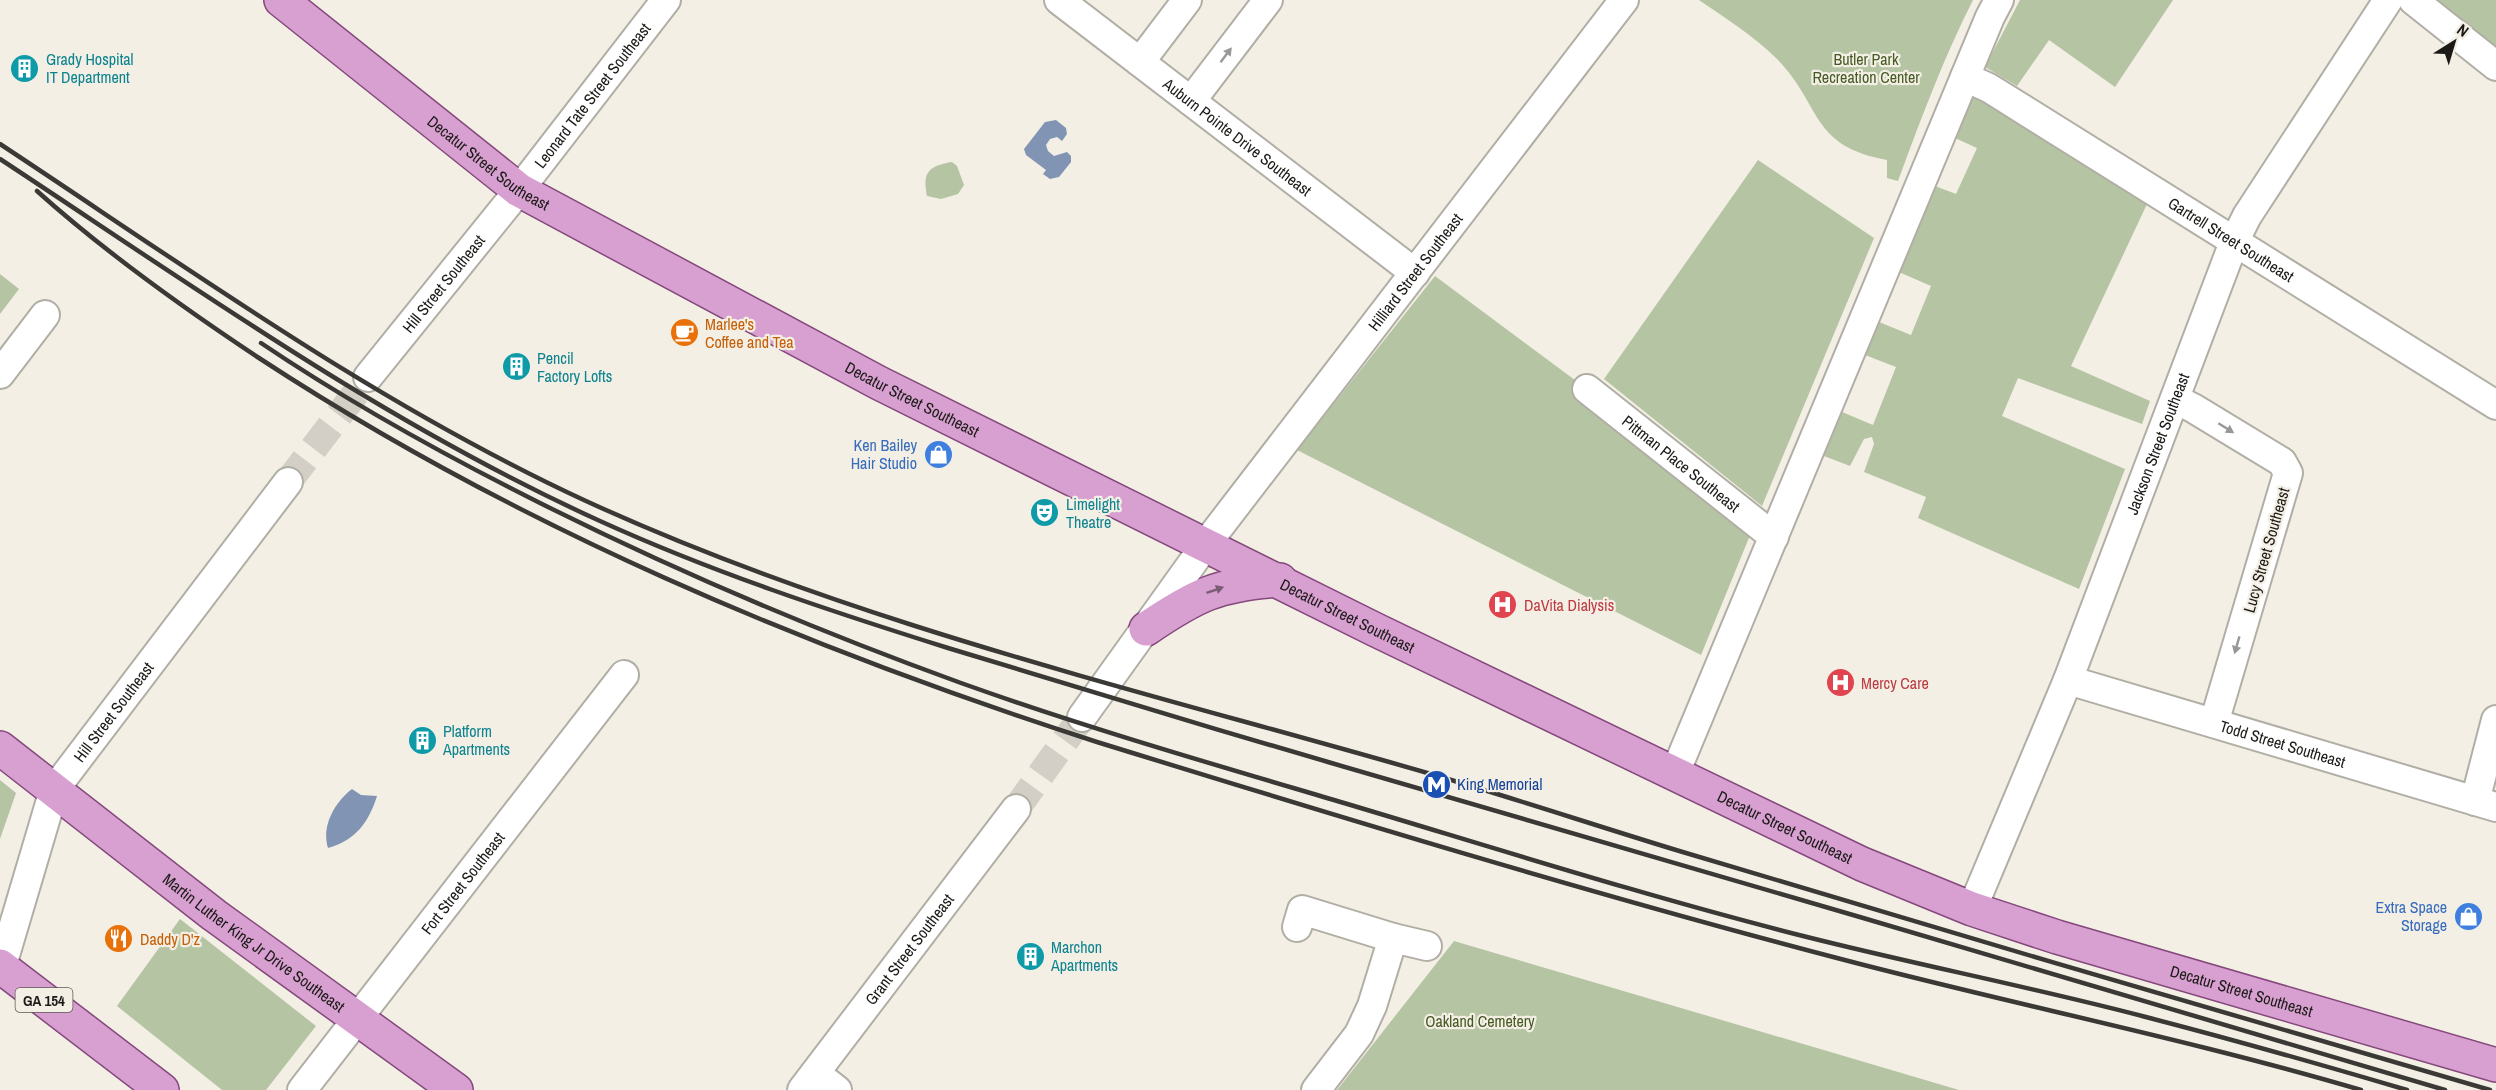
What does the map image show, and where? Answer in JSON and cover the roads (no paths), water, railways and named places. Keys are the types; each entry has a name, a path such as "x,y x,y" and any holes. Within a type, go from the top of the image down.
{"main road":[{"name":"Decatur Street Southeast","path":"282,0 519,190 879,383 1280,580 1386,635 1862,864 1972,909 2057,937 2496,1065"},
{"path":"1146,628 1178,607 1220,588 1280,580"},
{"name":"Martin Luther King Jr Drive Southeast","path":"0,748 214,915 456,1090"},
{"name":"GA 154","path":"1,969 162,1090"}],"street":[{"name":"Leonard Tate Street Southeast","path":"519,190 666,0"},
{"name":"Auburn Pointe Drive Southeast","path":"1059,0 1415,273"},
{"path":"1140,62 1187,0"},
{"path":"1191,101 1268,0"},
{"name":"Hilliard Street Southeast","path":"1206,544 1624,0"},
{"path":"1675,773 1999,0"},
{"name":"Jackson Street Southeast","path":"1972,909 2068,680 2234,242 2247,216 2388,0"},
{"path":"2413,0 2496,66"},
{"name":"Gartrell Street Southeast","path":"1965,77 1989,88 2496,405"},
{"name":"Hill Street Southeast","path":"368,377 519,190"},
{"path":"0,374 45,315"},
{"name":"Pittman Place Southeast","path":"1587,389 1774,537"},
{"name":"Lucy Street Southeast","path":"2175,399 2282,462 2288,473 2214,723"},
{"name":"Hill Street Southeast","path":"1,969 54,790 288,482"},
{"path":"1082,717 1206,544"},
{"name":"Fort Street Southeast","path":"302,1090 624,675"},
{"name":"Todd Street Southeast","path":"2068,680 2485,804"},
{"path":"2485,804 2496,720"},
{"name":"Grant Street Southeast","path":"808,1082 1016,809"},
{"path":"1296,927 1302,910 1427,946"},
{"path":"1316,1090 1363,1025 1372,1006 1393,938"},
{"path":"808,1082 837,1090"}],"water":[{"path":"1056,120 1066,128 1067,134 1062,141 1057,137 1050,139 1046,145 1048,151 1054,156 1067,152 1071,156 1071,162 1059,177 1050,179 1043,174 1046,170 1026,155 1024,149 1045,122"},
{"path":"352,789 361,795 377,796 374,805 360,829 346,841 328,848 326,831 331,815"}],"tunnel":[{"path":"288,482 368,377"},
{"path":"1016,809 1082,717"}],"railway":[{"path":"0,144 215,287 360,379 509,463 586,501 688,545 897,620 1004,653 1431,774 1879,911 2490,1090"},
{"path":"0,159 293,352 444,442 600,521 728,574 904,634 1138,706 2445,1090"},
{"path":"37,191 117,258 230,339 357,419 458,476 561,529 665,578 772,624 879,666 1097,742 1559,881 1837,958 2231,1054 2361,1090"},
{"path":"261,343 398,428 504,485 591,528 800,621 1008,700 1200,760 1691,906 1849,947 2142,1016 2407,1090"}],"place":[{"name":"Grady Hospital IT Department","path":"25,68"},
{"name":"Marlee's Coffee and Tea","path":"684,333"},
{"name":"Pencil Factory Lofts","path":"516,367"},
{"name":"Ken Bailey Hair Studio","path":"938,454"},
{"name":"Limelight Theatre","path":"1045,513"},
{"name":"DaVita Dialysis","path":"1503,605"},
{"name":"Mercy Care","path":"1840,683"},
{"name":"Platform Apartments","path":"422,740"},
{"name":"King Memorial","path":"1436,784"},
{"name":"Extra Space Storage","path":"2468,916"},
{"name":"Daddy D'z","path":"119,939"},
{"name":"Marchon Apartments","path":"1030,956"}],"park label":[{"name":"Butler Park Recreation Center","path":"1866,68"},
{"name":"Oakland Cemetery","path":"1480,1021"}]}
